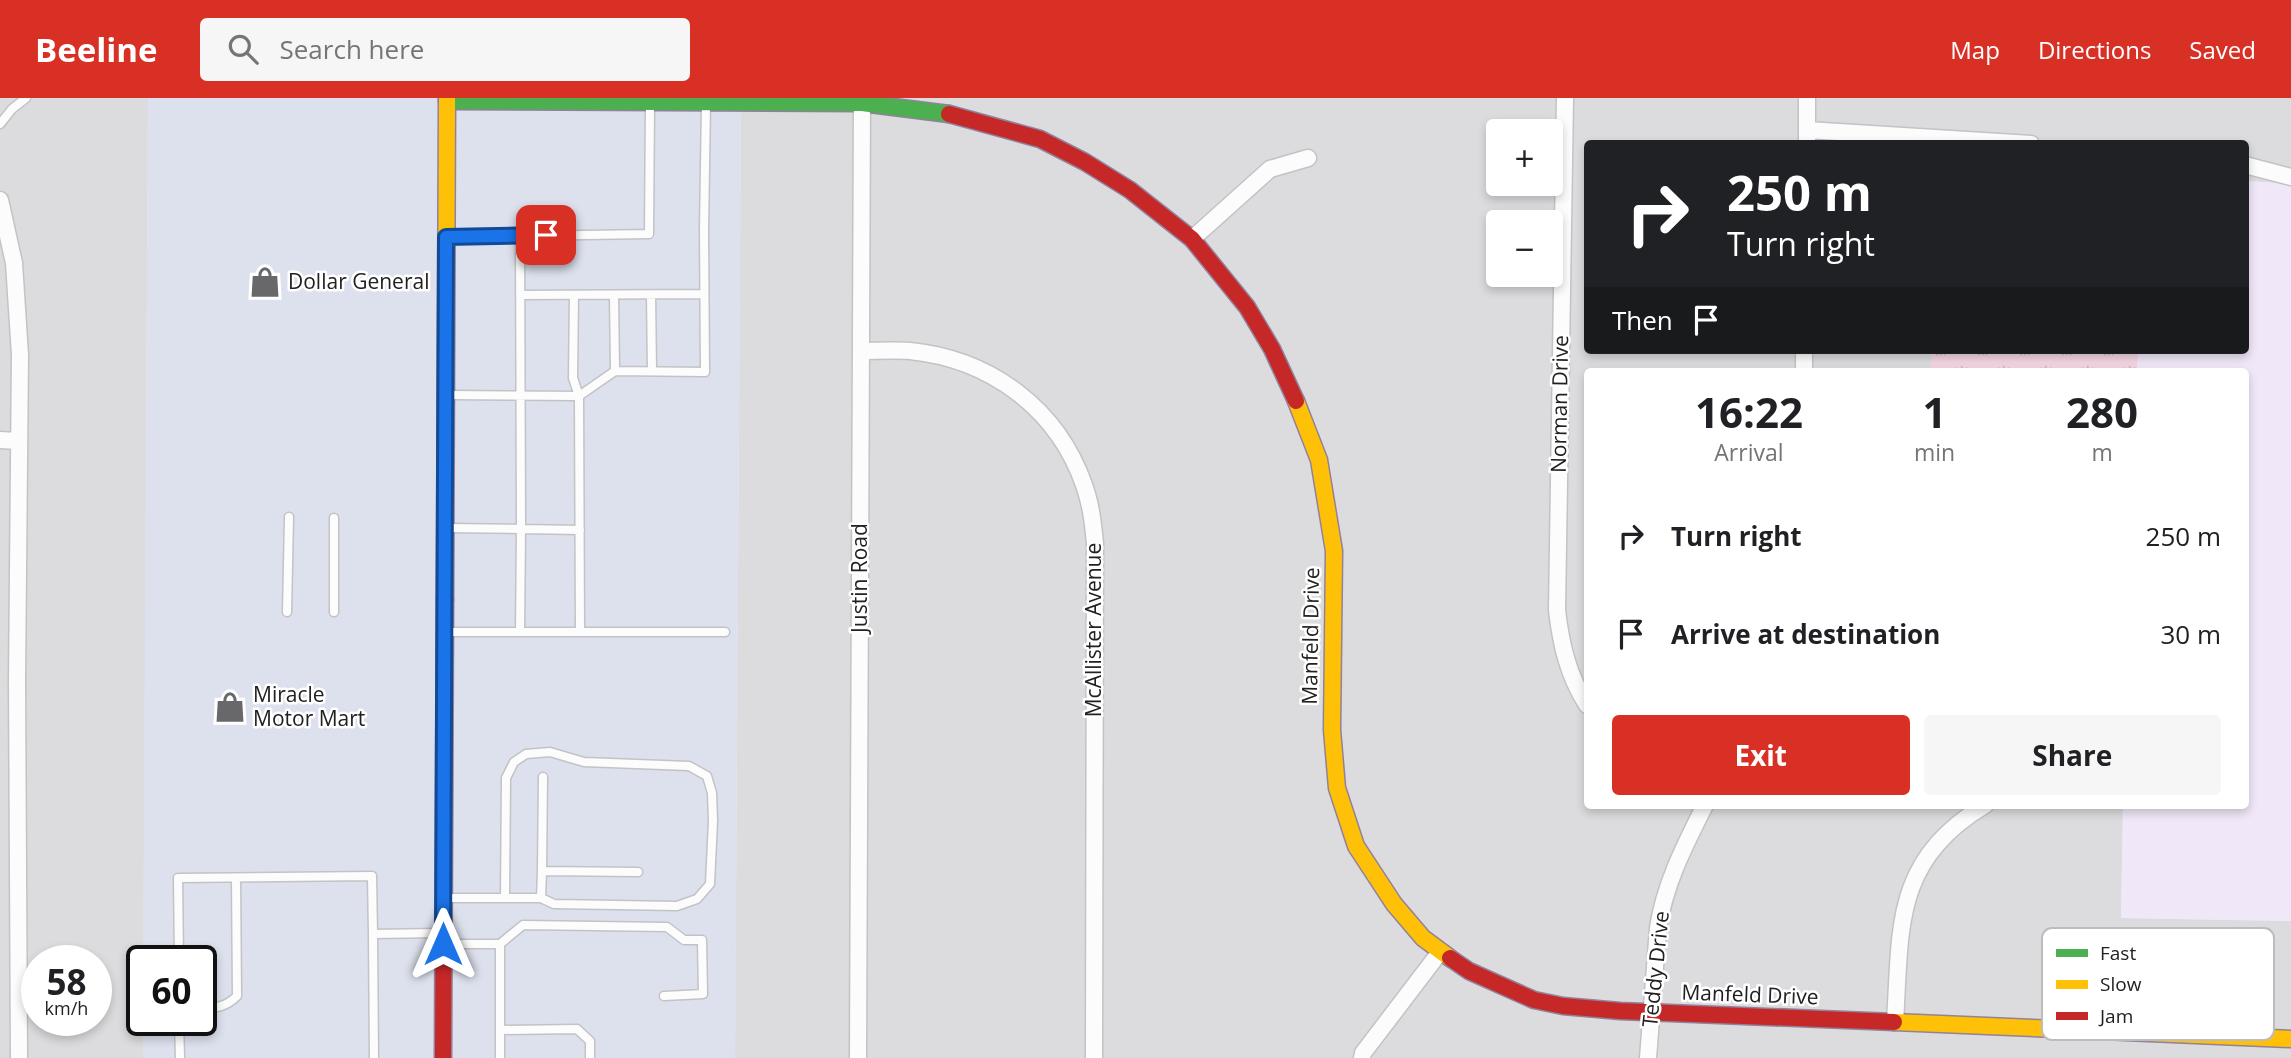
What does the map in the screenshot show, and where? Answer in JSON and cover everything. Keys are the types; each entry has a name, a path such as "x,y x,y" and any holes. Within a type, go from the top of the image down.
{"street":[{"name":"Norman Drive","path":"1564,98 1557,610 1560,643 1568,668 1584,699"},
{"path":"1807,98 1807,137 1903,140"},
{"path":"443,1058 447,100"},
{"name":"Manfeld Drive","path":"447,100 862,100 957,115 1040,139 1085,162 1130,190 1192,239 1247,307 1272,349 1298,405 1319,460 1334,551 1332,730 1337,788 1356,846 1394,904 1423,938 1469,971 1534,1000 1563,1006 1651,1013 2042,1028"},
{"name":"Justin Road","path":"858,1058 862,100"},
{"path":"1192,239 1270,169 1308,158"},
{"path":"2249,166 2291,177"},
{"path":"0,200 14,263 19,316 19,1058"},
{"name":"McAllister Avenue","path":"861,351 909,351 938,356 971,365 1002,380 1049,421 1068,450 1084,484 1095,543 1094,1058"},
{"path":"0,440 18,441"},
{"path":"0,680 17,681"},
{"name":"Teddy Drive","path":"1648,1058 1661,906 1678,859 1703,809"},
{"path":"1895,1022 1901,918 1914,881 1930,850 1978,809"},
{"path":"1362,1058 1363,1053 1440,952"}],"lane":[{"path":"0,124 12,109 26,98"},
{"path":"446,396 579,396 615,371 705,372 706,101"},
{"path":"446,237 649,234 650,102"},
{"path":"520,236 520,632"},
{"path":"520,295 704,294"},
{"path":"574,295 573,378 579,396 580,632"},
{"path":"614,295 615,371"},
{"path":"652,295 652,371"},
{"path":"287,612 289,517"},
{"path":"334,518 334,612"},
{"path":"445,528 580,530"},
{"path":"444,632 725,632"},
{"path":"443,898 505,898 541,898 554,904 677,906 697,899 710,884 713,807 707,776 689,766 584,762 550,752 526,754 514,762 506,778 505,898"},
{"path":"541,898 543,777"},
{"path":"542,871 638,872"},
{"path":"179,945 178,878 372,876 374,1058"},
{"path":"217,1008 229,1004 237,996 236,878"},
{"path":"373,934 500,944 523,925 667,927 684,940 702,940 703,995 664,996"},
{"path":"500,944 500,1058"},
{"path":"500,1030 577,1030 590,1041 590,1058"},
{"path":"179,1036 180,1058"}],"shaded area":[{"path":"0,98 148,98 144,945 126,945 126,1036 143,1036 143,1058 0,1058"},
{"path":"148,98 741,98 735,1058 143,1058 143,1036 217,1036 217,945 143,945"},
{"path":"741,98 2291,98 2291,184 2249,181 2249,140 1584,140 1584,354 1932,354 1931,368 1584,368 1584,809 2123,809 2121,918 2291,921 2291,1058 735,1058"},
{"path":"2249,181 2291,184 2291,921 2121,918 2123,809 2249,809 2249,368 2137,368 2138,354 2249,354"}],"green space":[{"path":"1932,354 2138,354 2137,368 1931,368"}],"traffic: fast":[{"path":"447,101 862,103 949,114"}],"traffic: slow":[{"path":"445,600 447,98"},
{"path":"1296,401 1319,460 1334,551 1332,730 1337,788 1356,846 1394,904 1423,938 1450,958"},
{"path":"1894,1022 2042,1028"},
{"path":"2274,1038 2291,1039"}],"traffic: jam":[{"path":"949,114 1040,139 1085,162 1130,190 1192,239 1247,307 1272,349 1296,401"},
{"path":"443,1058 445,600"},
{"path":"1450,958 1469,971 1534,1000 1563,1006 1620,1011 1894,1022"}],"place":[{"name":"Dollar General","path":"265,282"},
{"name":"Miracle Motor Mart","path":"230,707"}],"route":[{"path":"443,944 446,237 546,235"}]}
